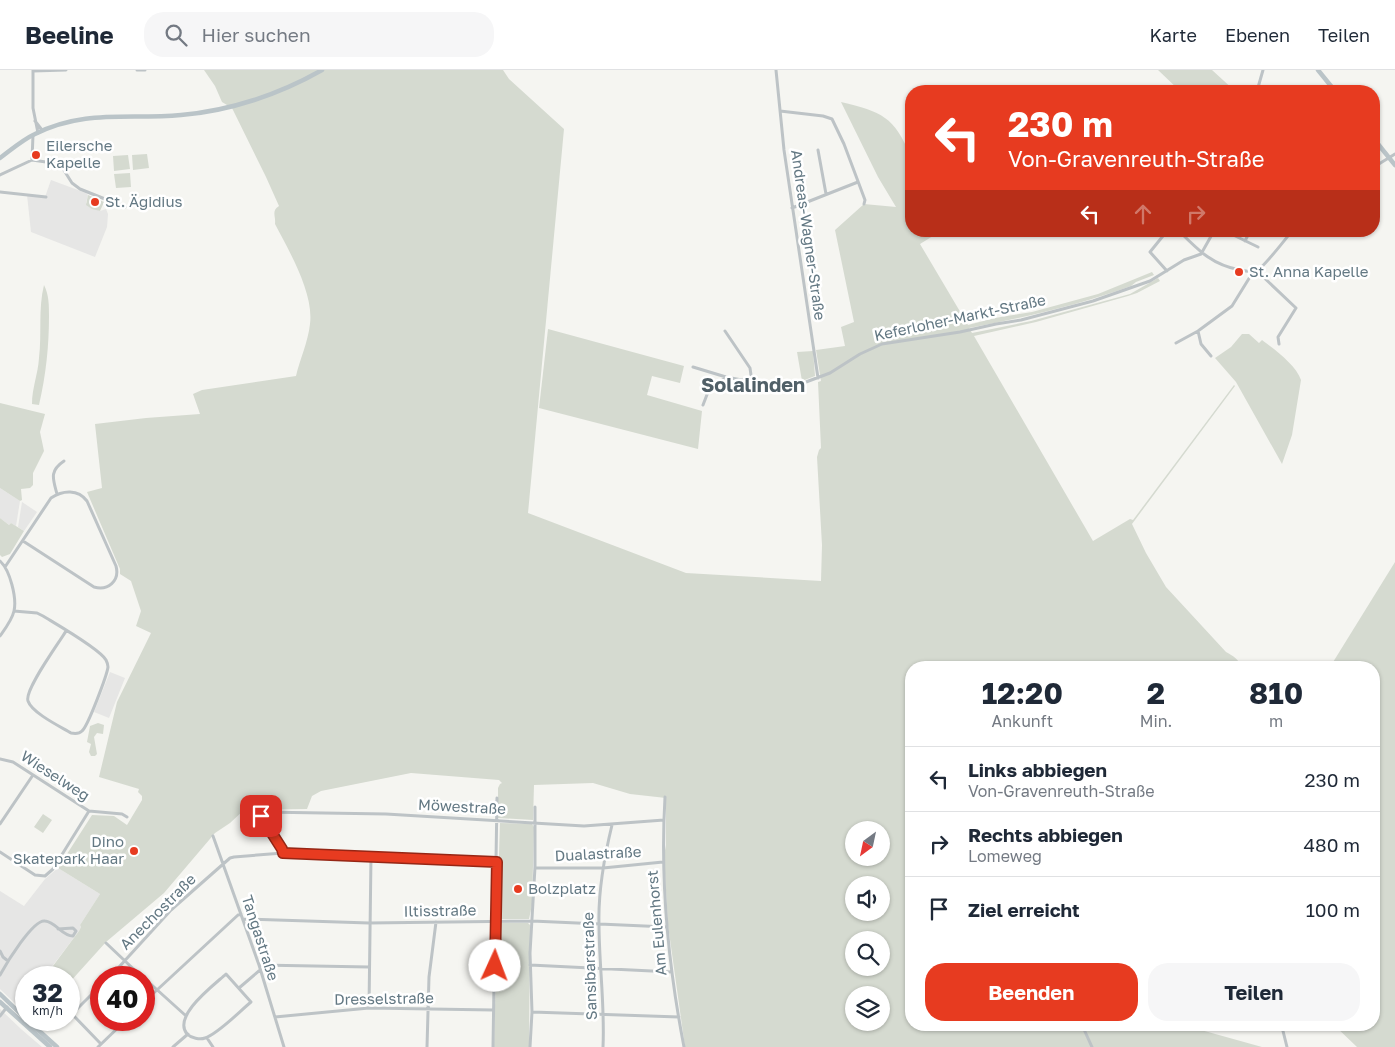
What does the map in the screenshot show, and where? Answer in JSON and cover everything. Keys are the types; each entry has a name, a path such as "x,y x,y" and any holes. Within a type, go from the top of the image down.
{"main road":[{"path":"0,158 38,133 63,123 87,118 155,117 215,110 275,92 322,70"},
{"path":"1318,70 1330,85"},
{"path":"1380,147 1395,165"},
{"path":"0,994 8,1006 15,1012"},
{"path":"0,1002 15,1012"},
{"path":"35,1031 50,1047"},
{"path":"38,1031 57,1047"}],"street":[{"path":"32,160 38,133 32,108 33,70 66,70"},
{"path":"137,70 145,70"},
{"name":"Andreas-Wagner-Straße","path":"776,70 792,208 818,378"},
{"path":"1259,85 1263,70"},
{"path":"780,111 823,116 832,119 844,144 864,204"},
{"path":"818,150 826,194"},
{"path":"1380,163 1395,154"},
{"path":"0,175 32,160 60,164 72,182 80,189 125,207"},
{"path":"792,208 858,182"},
{"path":"0,192 46,197"},
{"path":"1161,237 1150,252 1167,271"},
{"path":"1185,237 1201,254 1228,267 1255,271 1296,308 1278,337 1279,344"},
{"path":"1201,254 1211,237"},
{"path":"1237,237 1258,247"},
{"path":"1245,241 1247,237"},
{"path":"1176,343 1198,331 1232,306 1255,271 1286,237"},
{"name":"Keferloher-Markt-Straße","path":"694,367 726,377 752,382 782,385 806,382 838,369 869,349 882,344 1022,320 1117,293 1150,281 1184,260 1201,254"},
{"path":"725,331 750,368 752,382"},
{"path":"1198,331 1201,344 1212,356"},
{"path":"703,405 704,398 708,392 726,377"},
{"path":"57,494 53,473 55,468 64,461"},
{"path":"5,567 50,500 57,494 76,492 81,494 87,501 116,566 116,576 113,583 103,588 94,587 23,541"},
{"path":"0,561 5,567 11,586 14,611 0,636"},
{"path":"14,611 37,613 66,631 97,651 105,657 108,665 106,674 87,724 82,731 75,734 36,711 28,702 27,696 31,686 66,631"},
{"name":"Wieselweg","path":"0,758 13,762 88,812 122,814 126,817"},
{"path":"0,824 33,775"},
{"name":"Am Eulenhorst","path":"665,797 663,862 666,927 684,1047"},
{"path":"493,1047 497,798"},
{"path":"530,1047 532,1012 530,965 535,868 535,807"},
{"path":"0,852 35,875 45,876 53,869 88,816 88,812"},
{"name":"Möwestraße","path":"283,853 260,814 266,812 386,814 584,826 664,820"},
{"name":"Sansibarstraße","path":"603,1047 598,923 599,895 612,825"},
{"name":"Tangastraße","path":"213,836 259,965 284,1047"},
{"name":"Anechostraße","path":"120,966 171,910 234,856 283,853 497,862"},
{"path":"369,1008 371,856"},
{"name":"Dualastraße","path":"535,868 603,868 663,862"},
{"path":"185,1015 157,989 241,914"},
{"name":"Iltisstraße","path":"243,919 369,922 532,921 666,927"},
{"path":"0,975 8,961 36,924 44,921 70,936 73,936 76,931 70,927 58,929"},
{"path":"427,1047 429,977 436,922"},
{"path":"106,943 129,966"},
{"path":"0,951 8,961"},
{"path":"259,965 369,967"},
{"path":"530,965 672,972"},
{"path":"239,988 260,970"},
{"path":"226,974 239,988 251,1002 207,1038 197,1039 188,1034 184,1024 185,1015 226,974"},
{"path":"90,997 72,1014 100,1046 115,1031"},
{"path":"0,1016 8,1006"},
{"name":"Dresselstraße","path":"275,1017 369,1008 493,1010"},
{"path":"532,1012 678,1017"},
{"path":"1085,1031 1092,1047"},
{"path":"1283,1031 1287,1047"},
{"path":"173,1047 188,1034"},
{"path":"207,1038 213,1047"}],"shaded area":[{"path":"204,70 503,70 509,79 564,129 528,513 686,573 821,581 822,545 817,457 821,448 818,382 821,381 816,350 845,346 841,327 854,322 835,230 864,204 896,207 878,177 841,102 867,109 885,118 892,124 905,143 905,237 931,237 920,244 968,325 1032,312 1098,294 1152,272 1154,275 1131,286 1091,299 969,328 972,333 1031,321 1130,294 1158,278 1160,281 1128,296 1036,322 974,336 1093,541 1130,519 1133,520 1235,386 1132,524 1166,587 1226,652 1238,661 905,661 905,1031 1205,1031 1262,1047 685,1047 668,925 664,856 666,845 666,798 630,794 593,783 534,785 533,820 498,818 498,788 502,783 499,780 411,773 321,791 312,796 307,809 244,810 215,833 164,893 106,942 80,971 80,966 53,966 79,931 80,925 100,894 58,868 92,815 114,816 127,825 142,800 142,796 138,792 139,789 99,777 117,702 151,633 136,626 141,611 131,581 120,574 120,569 87,492 102,488 95,424 200,414 193,394 202,390 296,376 309,331 310,312 304,286 275,224 274,212 279,206 232,108 222,102 215,86"},
{"path":"1158,70 1212,70 1228,85 1174,85"},
{"path":"147,154 149,168 133,170 132,155"},
{"path":"128,155 130,169 114,171 113,156"},
{"path":"130,173 131,187 116,188 114,174"},
{"path":"51,180 86,193 88,195 86,203 100,211 106,209 108,214 107,227 95,257 31,232 27,195 45,197"},
{"path":"88,195 104,202 100,211 86,205"},
{"path":"44,285 49,304 48,338 45,372 39,405 32,404 40,349 41,303"},
{"path":"548,329 684,366 680,383 652,376 647,395 702,411 698,449 539,408"},
{"path":"1242,334 1249,334 1259,343 1262,340 1290,363 1301,380 1292,435 1282,464 1236,382 1215,358 1231,347"},
{"path":"813,351 815,376 802,381 797,352"},
{"path":"0,403 45,414 40,432 44,451 33,473 33,485 30,488 21,489 22,500 20,501 0,488"},
{"path":"0,488 20,501 16,526 11,523 9,525 0,518"},
{"path":"22,502 37,512 24,531 18,527"},
{"path":"0,518 9,525 11,523 24,531 10,554 2,557 0,555"},
{"path":"1395,562 1395,1047 1357,1047 1340,1031 1380,1031 1380,661 1334,661"},
{"path":"110,672 125,678 109,718 94,712"},
{"path":"98,723 104,725 103,734 97,733 94,737 97,754 91,756 89,752 91,744 87,742 90,726"},
{"path":"43,814 52,820 43,833 34,827"},
{"path":"500,823 532,824 534,827 532,905 529,919 499,919 497,916"},
{"path":"58,868 100,894 80,925 79,931 52,966 15,966 15,1003 0,989 0,891 24,906 45,879"},
{"path":"499,923 528,923 530,925 529,1047 494,1047 497,925"},
{"path":"0,1009 15,1023 15,1031 23,1031 42,1047 0,1047"}],"place":[{"name":"Eilersche Kapelle","path":"36,155"},
{"name":"St. Ägidius","path":"95,202"},
{"name":"St. Anna Kapelle","path":"1239,272"},
{"name":"Dino Skatepark Haar","path":"134,851"},
{"name":"Bolzplatz","path":"518,889"}],"district":[{"name":"Solalinden","path":"753,385"}],"route":[{"path":"261,816 283,853 497,862 495,966"}]}
